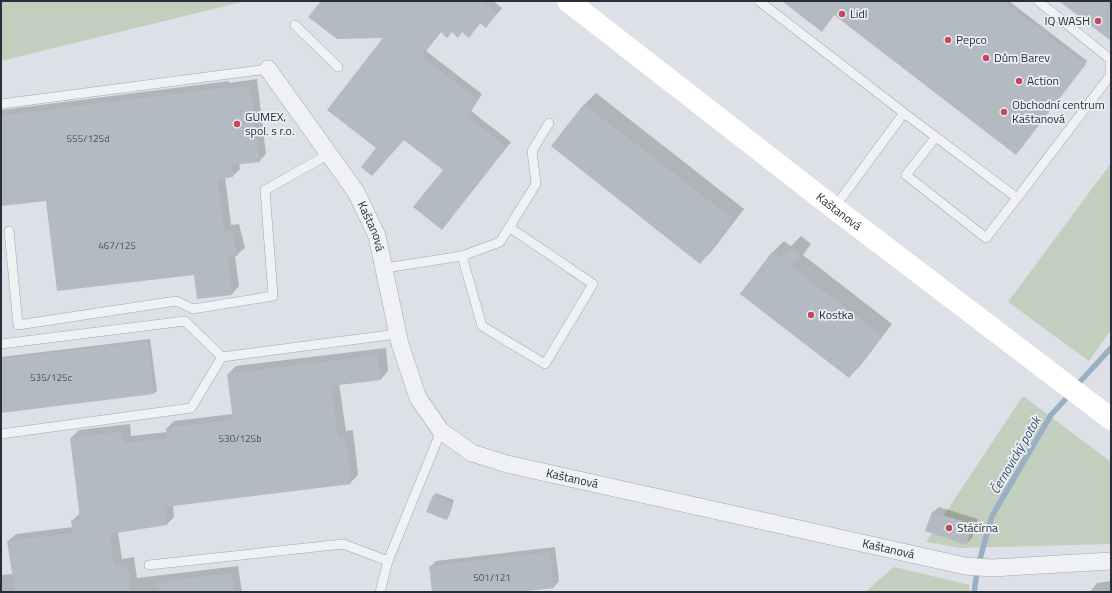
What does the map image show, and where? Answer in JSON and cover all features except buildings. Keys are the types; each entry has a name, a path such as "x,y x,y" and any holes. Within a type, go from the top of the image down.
{"main road":[{"name":"Kaštanová","path":"568,1 834,208 1111,419"}],"street":[{"name":"Kaštanová","path":"268,69 356,192 377,236 385,268 397,334 418,398 441,431 472,453 507,464 965,566 992,568 1111,561"}],"lane":[{"path":"759,1 1017,198"},
{"path":"936,137 906,175 986,238 1110,76 1110,59 1038,1"},
{"path":"295,25 338,67"},
{"path":"1,104 268,69"},
{"path":"834,208 904,113"},
{"path":"385,268 462,256 500,242 536,184 532,151 549,123"},
{"path":"8,231 18,325 176,301 194,309 273,296 265,190 328,154"},
{"path":"462,256 482,326 545,364 593,284 509,227"},
{"path":"1,344 185,321 222,357"},
{"path":"222,357 397,334"},
{"path":"1,434 191,408 222,357"},
{"path":"380,592 388,561 441,431"},
{"path":"149,565 343,544 388,561"}],"green space":[{"path":"1,1 246,1 1,61"},
{"path":"1111,163 1111,330 1089,361 1008,302"},
{"path":"1023,396 1111,462 1111,544 961,548 926,542"},
{"path":"894,567 970,585 969,592 865,592"}],"waterway":[{"name":"Černovický potok","path":"1076,386 1111,348"},
{"name":"Černovický potok","path":"974,592 978,566 992,516 1051,415 1071,393"}],"place":[{"name":"Lidl","path":"842,14"},
{"name":"IQ WASH","path":"1098,21"},
{"name":"Pepco","path":"948,40"},
{"name":"Dům Barev","path":"986,58"},
{"name":"Action","path":"1019,81"},
{"name":"Obchodní centrum Kaštanová","path":"1004,112"},
{"name":"GUMEX, spol. s r.o.","path":"237,124"},
{"name":"Kostka","path":"811,315"},
{"name":"Stáčírna","path":"949,528"}]}
